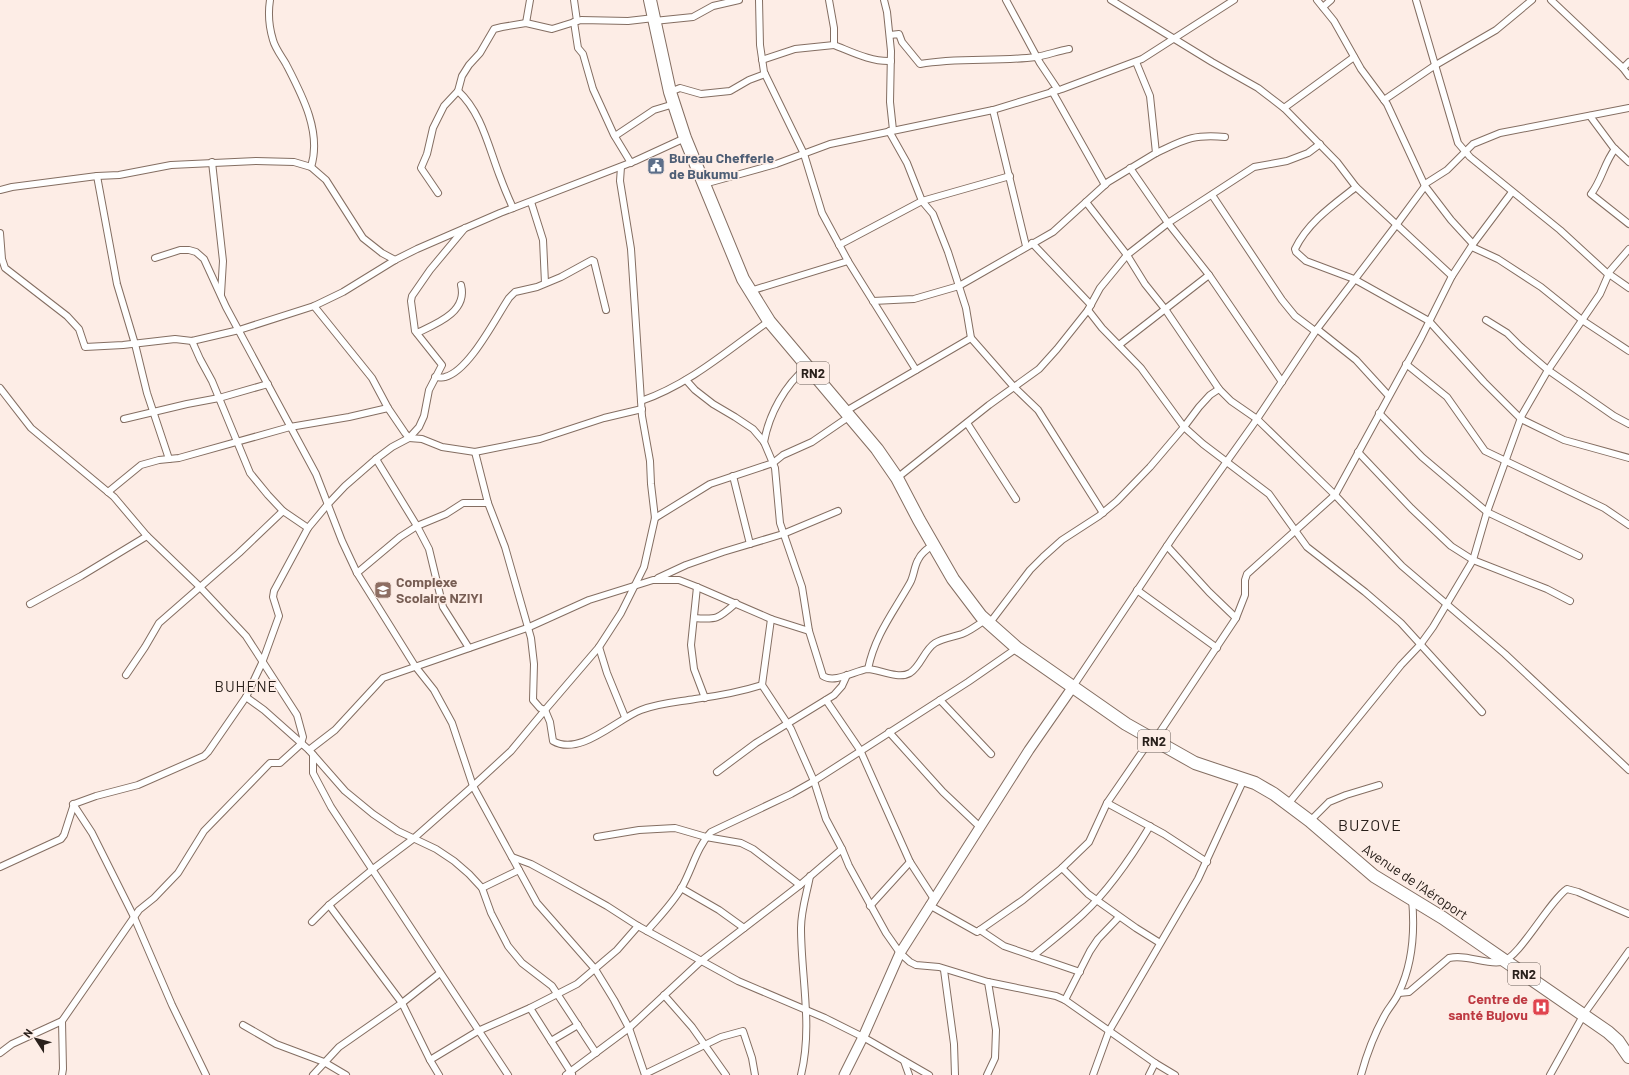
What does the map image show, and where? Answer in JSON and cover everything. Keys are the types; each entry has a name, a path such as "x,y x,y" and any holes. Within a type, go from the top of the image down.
{"highway":[{"name":"RN2","path":"650,0 670,92 685,138 743,279 750,292 769,321 877,449 897,478 953,579 987,622 1017,648 1072,688"},
{"name":"Avenue de l'Aéroport","path":"1072,688 1126,724 1195,763 1264,787 1310,821 1364,868 1443,918 1584,1014 1618,1041 1629,1057"}],"main road":[{"path":"844,1075 863,1037 900,953 1048,720 1072,688"}],"street":[{"path":"270,0 268,12 273,40 301,92 311,121 314,158 311,167"},
{"path":"526,24 530,0"},
{"path":"574,0 578,48 583,54 593,89 615,136 631,163"},
{"path":"438,193 420,168 427,154 433,128 444,106 458,91 465,70 480,53 494,29 526,24 552,29 576,21 588,19 628,21 693,17 713,6 737,0"},
{"path":"759,0 760,45 765,74 804,154 822,213 848,261 916,370"},
{"path":"829,0 834,28 834,45"},
{"path":"884,0 890,35 891,131 922,200 933,214 948,252 966,308 971,338 1014,388 1038,410 1103,513"},
{"path":"1006,0 1105,185"},
{"path":"1112,0 1212,62 1258,88 1284,108 1337,162 1356,186 1452,276"},
{"path":"1220,0 1224,7"},
{"path":"704,184 776,164 830,144 993,110 1055,91 1142,59 1234,0"},
{"path":"1317,0 1334,20 1361,69 1384,100 1425,185 1472,246 1498,259 1541,287 1582,320 1629,351"},
{"path":"1323,7 1331,0"},
{"path":"1416,0 1434,66 1458,143 1470,157 1583,250 1595,265 1629,288"},
{"path":"1384,100 1434,66 1496,30 1532,0"},
{"path":"1551,0 1623,68 1629,76"},
{"path":"890,35 899,34 902,42 920,64 943,59 988,60 1037,56 1069,48"},
{"path":"762,60 795,49 834,45 868,58 891,61"},
{"path":"1284,108 1354,57"},
{"path":"1136,62 1150,96 1156,154"},
{"path":"1623,68 1629,62"},
{"path":"670,92 680,88 701,94 730,92 749,80 765,74"},
{"path":"458,91 467,99 481,124 513,208"},
{"path":"615,136 654,110 674,104"},
{"path":"1072,688 1166,546 1257,419 1316,330 1425,185 1447,170 1465,151 1474,144 1500,132 1629,108"},
{"path":"993,110 1029,245 1090,308 1102,328 1141,368 1184,427 1203,444 1269,494 1307,547 1365,592 1401,624 1482,712"},
{"path":"1590,116 1615,149 1629,162"},
{"path":"873,301 914,299 959,286 1053,232 1105,185 1130,168 1189,138 1206,135 1225,137"},
{"path":"0,233 2,240 2,268 67,316 78,329 85,347 135,344 175,339 192,341 239,330 314,306 343,292 395,260 465,228 631,163 685,138"},
{"path":"897,478 1039,369 1090,308 1100,288 1127,255 1168,223 1254,166 1287,161 1308,153 1320,144"},
{"path":"1615,149 1607,159 1599,183 1591,194 1629,224"},
{"path":"212,162 223,262 221,297"},
{"path":"0,190 12,187 97,176 118,175 171,165 212,162 294,162 311,167 326,180 363,238 382,253 395,260"},
{"path":"312,922 373,869 413,839 474,786 511,751 599,647 621,613 636,586 644,567 655,518 650,461 641,401 631,249 620,181 621,167"},
{"path":"1130,168 1168,223 1209,275 1282,382"},
{"path":"97,176 117,284 153,412 169,459"},
{"path":"839,245 922,200 1010,176"},
{"path":"1356,186 1321,214 1304,232 1295,249 1296,252 1306,261 1354,279 1429,321 1484,382 1521,420 1564,440 1629,458"},
{"path":"826,700 860,750 910,862 932,902 975,932 1023,900 1062,868 1089,842 1107,803 1153,740 1236,618 1245,595 1245,580 1247,574 1335,495 1452,276 1512,192"},
{"path":"1212,195 1282,300 1295,316 1356,360 1388,395"},
{"path":"531,202 543,240 545,283"},
{"path":"1086,202 1127,255 1145,284 1165,309 1219,389 1231,401 1257,419 1335,495 1402,566 1505,654 1629,770"},
{"path":"73,804 96,796 138,785 204,756 221,735 246,697 262,663 279,616 273,597 274,591 308,528 328,504 346,486 392,447 410,438 422,421 427,396 435,377 442,368 440,362 416,334 411,301 412,296 430,270 465,228"},
{"path":"1288,804 1401,665 1420,645 1447,605 1473,560 1487,512 1521,420 1548,370 1600,294 1609,275 1629,249"},
{"path":"155,258 180,250 189,250 196,252 204,259 221,297 316,474 342,541 357,572 415,666 434,690 452,723 474,786 537,903 595,970 614,1000 629,1028 645,1075 705,1044 721,1037 743,1031 752,1058 755,1075"},
{"path":"435,377 444,377 452,373 477,349 508,298 515,292 561,277 592,260 594,261 606,310"},
{"path":"750,292 848,261"},
{"path":"1120,345 1209,275"},
{"path":"416,334 443,321 458,308 462,290 461,285"},
{"path":"314,306 372,378 388,408 410,438 422,439 442,447 475,452 540,439 604,418 642,409"},
{"path":"1486,320 1507,333 1548,370 1614,416 1629,424"},
{"path":"641,401 660,394 686,380 729,351 769,321"},
{"path":"655,518 710,484 774,463 783,455 812,442 849,414 916,370 971,338"},
{"path":"192,341 212,381 250,473 283,511 308,528"},
{"path":"1406,364 1447,397 1485,451 1604,508 1629,525"},
{"path":"764,442 769,422 777,405 796,376 807,367"},
{"path":"686,380 695,390 713,404 735,416 753,429 764,442 774,463 780,523 802,587 809,632 822,674 828,678 848,676 868,669 891,674 909,674 935,643 963,634 987,622 1043,557 1062,540 1103,513 1150,467 1199,407 1210,395 1219,389"},
{"path":"124,419 219,398 268,384"},
{"path":"0,388 31,428 119,502 147,536 199,586 246,636 262,663 285,695 297,715 303,736 301,744 280,762 270,763 255,780 223,809 204,831 178,873 154,898 139,910 62,1021 12,1044 0,1053"},
{"path":"108,492 141,465 179,458 238,441 270,434 290,427 343,418 388,408"},
{"path":"1379,412 1422,457 1487,512 1579,556"},
{"path":"967,423 1016,499"},
{"path":"475,452 488,502 505,547 531,638 534,664 533,700 540,708 545,710 550,722 551,739 558,744 565,745 588,740 625,717 642,709 664,703 739,692 762,685"},
{"path":"1358,452 1437,534 1451,546 1473,560 1547,589 1570,600"},
{"path":"376,459 418,526 429,549 443,607 468,648"},
{"path":"733,476 750,544"},
{"path":"357,572 400,537 418,526 446,514 463,503 488,502"},
{"path":"126,675 145,647 158,623 239,553 283,511"},
{"path":"508,1075 331,807 312,771 311,753 335,730 379,681 391,675 527,628 589,600 653,580 686,565 783,534 838,511"},
{"path":"30,604 81,576 147,536"},
{"path":"868,669 873,648 896,604 910,584 921,554 933,545"},
{"path":"1166,546 1209,592 1236,618"},
{"path":"653,580 679,580 771,619 809,632"},
{"path":"697,587 691,645 694,669 705,698"},
{"path":"1137,590 1217,648"},
{"path":"694,618 711,620 718,618 736,603"},
{"path":"771,619 762,685 788,723 814,781 826,819 870,906 900,953 916,965 939,968 988,982 1056,996 1065,1000 1154,1063 1175,1075"},
{"path":"599,647 607,673 625,717"},
{"path":"647,931 681,888 706,837 717,829 745,817 814,781 860,750 940,700 1017,648"},
{"path":"717,772 756,743 826,700 838,691 848,676"},
{"path":"246,697 311,753 347,794 373,814 413,839 436,849 454,861 482,888 491,913 508,946 522,963 552,986 596,1053"},
{"path":"940,700 991,754"},
{"path":"889,732 943,792 980,827"},
{"path":"1093,1075 1109,1031 1207,862 1244,779"},
{"path":"1310,821 1329,802 1379,785"},
{"path":"1107,803 1150,826 1207,862"},
{"path":"0,867 61,838 64,835 73,804"},
{"path":"73,804 92,833 134,917 172,1005 206,1075"},
{"path":"1033,956 1084,913 1096,900 1116,875 1150,826"},
{"path":"598,837 639,830 675,828 706,837 747,844 800,885"},
{"path":"530,1008 570,1074 629,1028 701,961 800,885 822,864 842,849"},
{"path":"512,857 531,864 562,881 607,906 638,926 738,981 807,1010 863,1037 929,1075"},
{"path":"870,906 910,862"},
{"path":"1062,868 1088,894 1119,917 1160,943"},
{"path":"482,888 519,870"},
{"path":"801,1075 806,1055 807,1010 801,927 810,876"},
{"path":"681,888 719,910 744,928"},
{"path":"1399,994 1409,992 1449,958 1457,956 1494,962 1505,961 1513,954 1540,922 1560,894 1567,889 1578,892 1629,914"},
{"path":"1361,1075 1375,1033 1386,1012 1399,994 1410,958 1414,928 1412,899"},
{"path":"330,905 402,1003 439,1075"},
{"path":"1065,1000 1098,939 1119,917"},
{"path":"430,1060 478,1031 530,1008 577,984 617,950 638,926"},
{"path":"980,930 1004,946 1080,972"},
{"path":"1550,1075 1584,1014 1629,951"},
{"path":"944,970 954,1044 955,1075"},
{"path":"313,1075 339,1047 402,1003 440,973"},
{"path":"988,982 996,1030 995,1058 988,1075"},
{"path":"664,995 692,1026 726,1075"},
{"path":"62,1021 62,1075"},
{"path":"243,1025 276,1044 324,1062 346,1075"},
{"path":"551,1041 578,1025"},
{"path":"904,1061 909,1075"},
{"path":"1149,1075 1154,1063"}],"place":[{"name":"Bureau Chefferie de Bukumu","path":"656,166"},
{"name":"Complexe Scolaire NZIYI","path":"383,590"},
{"name":"Centre de santé Bujovu","path":"1541,1007"}],"district":[{"name":"BUHENE","path":"246,687"},
{"name":"BUZOVE","path":"1370,825"}]}
